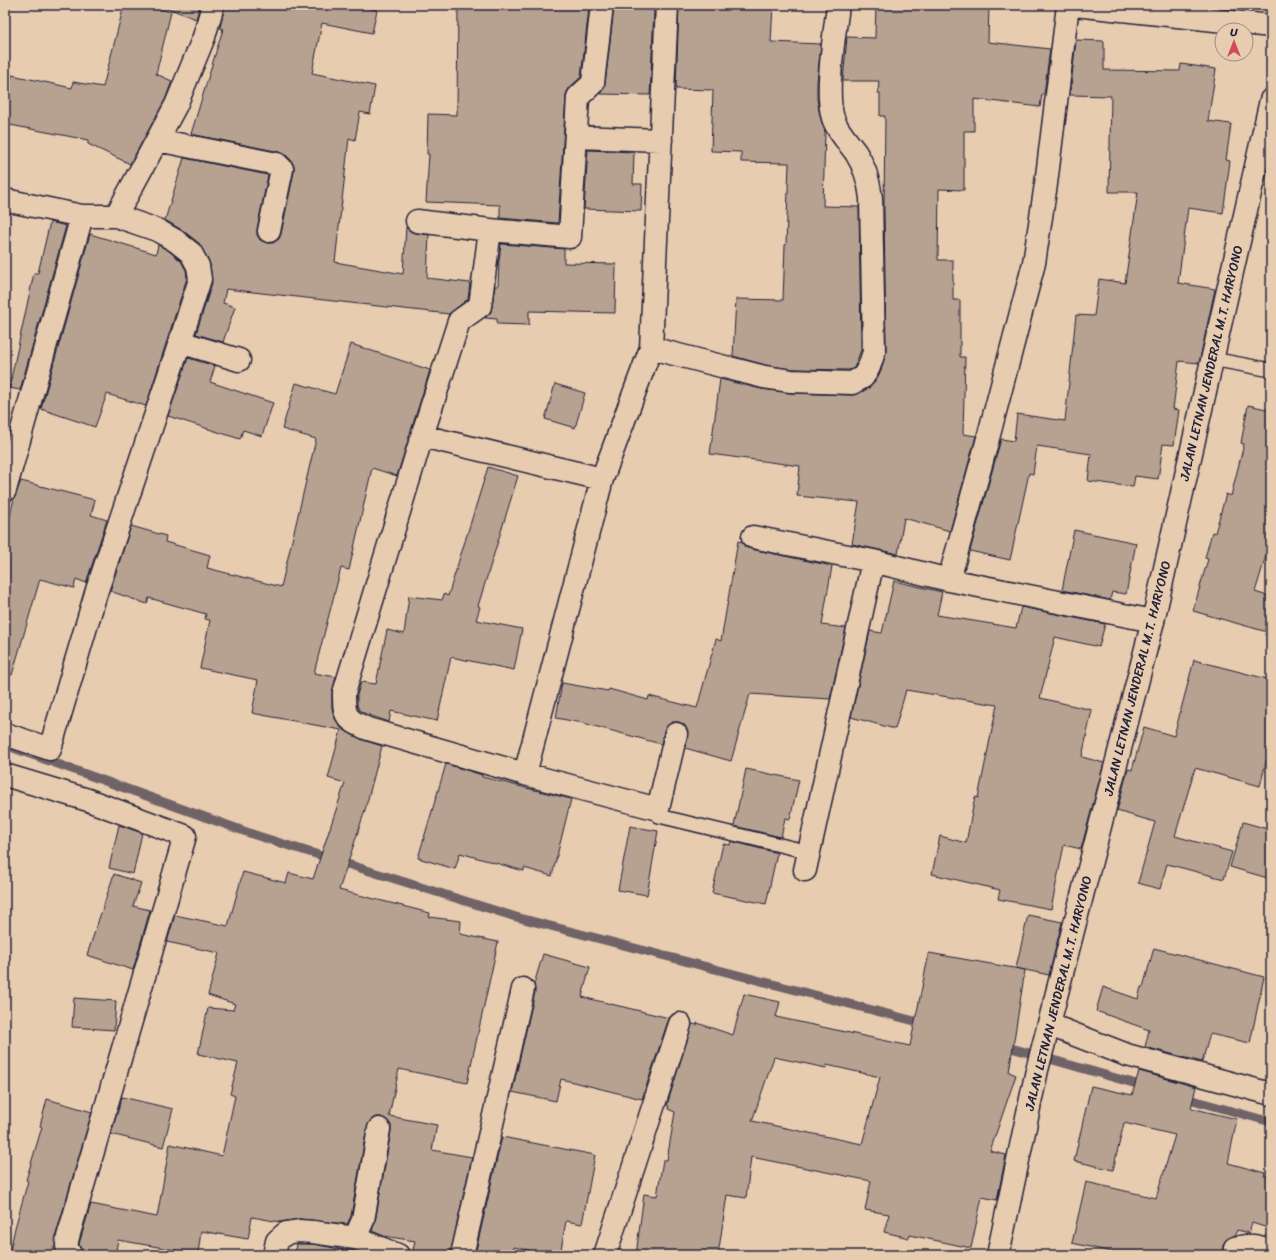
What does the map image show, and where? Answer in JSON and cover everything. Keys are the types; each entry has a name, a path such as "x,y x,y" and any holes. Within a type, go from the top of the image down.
{"street":[{"path":"116,216 176,106 204,38 213,5"},
{"path":"417,221 490,230 570,237 578,97 593,83 602,5"},
{"path":"526,774 602,479 651,348 667,5"},
{"path":"651,348 764,377 791,381 852,383 863,377 869,367 874,352 871,198 869,181 864,167 856,153 834,123 830,108 830,89 838,5"},
{"path":"949,580 1034,263 1046,184 1068,5"},
{"path":"1075,5 1271,26"},
{"name":"JALAN LETNAN JENDERAL M.T. HARYONO","path":"998,1255 1037,1070 1153,621 1271,100"},
{"path":"576,137 660,140"},
{"path":"157,140 277,164 282,169 269,231"},
{"path":"5,200 82,216 116,216 157,230 191,253 198,266 200,279 96,593 50,749 5,734"},
{"path":"5,490 82,216"},
{"path":"490,230 480,306 459,321 422,436 344,692 344,711 353,723 368,729 526,774 658,809 676,734"},
{"path":"180,342 239,360"},
{"path":"422,436 602,479"},
{"path":"753,537 873,561 949,580 1153,621"},
{"path":"807,861 873,561"},
{"path":"5,774 88,800 185,836 68,1236 66,1244 68,1252 71,1255"},
{"path":"462,1255 523,989"},
{"path":"605,1255 680,1024"},
{"path":"1048,1030 1127,1055 1271,1094"},
{"path":"355,1238 363,1220 379,1128"},
{"path":"274,1255 277,1241 286,1233 299,1231 355,1238 398,1255"},
{"path":"1234,1255 1235,1248 1245,1246 1255,1245 1271,1250"}],"lane":[{"path":"1212,359 1271,370"},
{"path":"658,809 660,816 807,861"}],"building":[{"path":"124,5 144,5 171,12 156,74 172,81 165,100 130,164 88,144 88,140 5,124 5,108 12,75 72,88 73,82 103,87"},
{"path":"166,5 200,5 196,19 165,7"},
{"path":"225,5 353,5 377,10 372,33 322,23 312,73 375,86 370,114 360,112 355,140 349,138 335,262 403,274 406,227 415,233 429,235 427,278 470,283 468,299 449,314 226,289 223,303 235,307 223,342 196,334 212,283 210,264 199,243 182,230 165,220 184,158 268,175 257,229 257,235 260,240 267,243 273,243 279,239 281,234 294,172 294,166 291,160 280,152 191,134 223,29 220,28"},
{"path":"458,5 556,5 589,8 581,77 569,88 566,96 558,223 500,218 500,205 426,202 429,154 427,154 428,114 457,115"},
{"path":"679,5 773,5 771,42 821,44 817,82 817,99 825,132 823,206 859,207 861,350 854,368 849,370 792,369 766,365 733,356 736,299 783,300 789,163 741,162 741,152 711,151 713,90 676,89"},
{"path":"876,5 989,5 988,42 1050,49 1044,94 1042,94 1040,107 974,99 974,131 964,131 964,190 939,189 938,260 953,260 953,300 960,300 960,357 965,357 963,434 976,436 950,531 904,518 898,554 852,544 859,502 797,496 800,466 710,454 720,379 761,389 789,393 852,395 858,394 869,388 874,383 881,371 886,352 884,208 885,116 880,116 880,93 878,93 879,81 843,81 847,37 875,38"},
{"path":"614,8 654,10 650,95 600,94 605,84"},
{"path":"1076,40 1104,41 1104,70 1180,71 1181,64 1216,69 1208,121 1231,124 1226,160 1230,161 1223,213 1188,208 1178,283 1215,289 1199,363 1179,361 1173,409 1179,410 1174,445 1163,444 1158,479 1135,476 1133,487 1088,481 1091,454 1037,446 1033,474 1029,473 1010,560 970,551 1001,439 1014,441 1017,414 1065,421 1076,315 1094,316 1099,279 1125,283 1138,192 1109,192 1111,96 1070,95"},
{"path":"588,150 634,152 633,184 642,184 641,211 584,209"},
{"path":"50,222 66,226 20,390 9,388 34,273 38,273"},
{"path":"90,234 156,254 158,245 169,251 181,261 186,270 187,278 146,406 107,394 95,427 41,409"},
{"path":"501,244 564,249 564,263 616,264 615,313 529,311 529,325 497,324 497,319 485,318 491,312 495,286 498,286"},
{"path":"351,344 430,370 397,476 372,468 349,570 341,568 314,673 336,677 332,693 332,708 334,717 341,728 363,740 382,746 365,810 339,890 430,913 429,917 461,921 460,934 498,942 467,1083 399,1069 389,1116 437,1125 432,1150 472,1157 450,1255 412,1255 415,1241 384,1236 372,1231 375,1222 391,1131 391,1125 387,1120 381,1117 375,1117 370,1121 367,1127 351,1216 347,1224 300,1219 280,1222 252,1217 248,1239 201,1231 198,1254 118,1240 115,1255 83,1254 79,1244 91,1204 157,1217 170,1144 222,1156 235,1096 230,1094 238,1063 198,1054 208,1008 233,1010 235,1004 208,995 219,953 167,942 175,915 228,926 243,872 286,883 289,873 313,879 345,783 328,778 341,730 252,713 258,680 200,668 210,620 205,619 206,614 149,598 147,604 110,591 131,526 166,536 165,542 210,555 207,568 281,587 316,439 282,429 296,383 335,394"},
{"path":"188,358 215,366 210,382 273,403 262,436 243,430 240,439 168,416"},
{"path":"555,384 585,393 575,428 545,419"},
{"path":"1248,405 1271,410 1271,539 1255,592 1271,597 1271,633 1193,611 1208,559 1205,558 1212,532 1215,533 1226,494 1231,496 1244,444 1241,443"},
{"path":"488,467 518,476 478,606 480,607 476,620 522,629 514,670 451,657 437,721 391,711 389,722 366,714 359,710 357,705 357,695 361,682 376,684 387,630 404,634 409,596 442,600 444,594 448,596"},
{"path":"21,481 95,500 91,515 107,520 86,583 76,579 74,588 40,579 12,675 5,674 5,539 14,498"},
{"path":"1074,530 1136,543 1126,594 1112,592 1110,600 1062,590"},
{"path":"738,541 742,542 745,547 751,549 832,566 822,625 846,628 830,699 750,694 731,761 685,748 688,731 684,725 679,722 672,722 667,726 664,731 661,744 583,723 556,718 562,683 608,691 609,689 648,700 649,696 697,708 716,639 721,641"},
{"path":"894,581 942,592 937,615 1016,628 1021,607 1105,624 1099,647 1055,637 1040,698 1092,710 1082,757 1104,763 1081,849 1064,845 1051,909 998,899 1000,890 932,874 940,836 966,843 975,797 978,798 997,705 906,690 895,729 851,717 870,631 882,633"},
{"path":"1194,660 1271,680 1271,759 1267,758 1260,786 1195,768 1175,836 1232,852 1224,879 1167,864 1160,889 1138,883 1155,822 1117,811 1128,769 1132,770 1144,727 1174,736"},
{"path":"446,764 482,775 482,777 571,799 552,876 524,868 524,871 460,853 455,869 418,858"},
{"path":"746,769 799,780 790,819 785,818 781,837 734,826"},
{"path":"1243,822 1271,830 1271,879 1230,867"},
{"path":"119,825 142,833 133,874 109,868"},
{"path":"630,826 658,831 647,895 618,890"},
{"path":"731,841 777,853 766,904 712,893 723,844 730,845"},
{"path":"114,874 141,883 133,906 150,910 133,970 87,955"},
{"path":"1028,915 1062,922 1049,975 1016,968"},
{"path":"1154,948 1264,977 1250,1043 1210,1034 1202,1062 1145,1047 1149,1030 1096,1011 1103,987 1138,999"},
{"path":"929,953 1025,970 1009,1072 1016,1075 990,1151 1006,1155 997,1200 982,1197 971,1248 910,1235 909,1238 884,1232 889,1214 865,1210 871,1181 751,1157 746,1198 727,1195 718,1255 636,1255 644,1194 657,1196 663,1160 667,1160 675,1112 668,1109 669,1106 667,1105 692,1024 697,1025 697,1023 733,1035 744,994 780,1002 776,1017 910,1046","holes":["774,1057 826,1068 827,1065 880,1077 862,1144 752,1121"]},
{"path":"543,954 590,967 582,997 669,1018 642,1099 561,1079 556,1101 512,1092 535,992 534,984"},
{"path":"74,998 116,1001 114,1030 72,1027"},
{"path":"1139,1071 1196,1087 1191,1108 1237,1119 1228,1163 1265,1173 1264,1176 1271,1177 1271,1229 1252,1223 1249,1233 1237,1230 1235,1235 1226,1240 1223,1246 1222,1255 1125,1255 1072,1243 1086,1182 1156,1198 1175,1135 1124,1123 1113,1170 1074,1161 1091,1086 1132,1095"},
{"path":"122,1097 173,1109 163,1147 111,1134"},
{"path":"47,1099 92,1112 56,1234 55,1248 53,1248 52,1255 9,1255 28,1181 26,1180 42,1127 40,1126"},
{"path":"502,1137 595,1155 582,1224 566,1221 560,1255 514,1247 512,1255 475,1255"},
{"path":"297,1244 312,1244 356,1252 355,1255 295,1255"}],"waterway":[{"path":"5,745 255,835 516,917 926,1024"},
{"path":"1001,1045 1147,1087"},
{"path":"1182,1097 1271,1122"}]}
